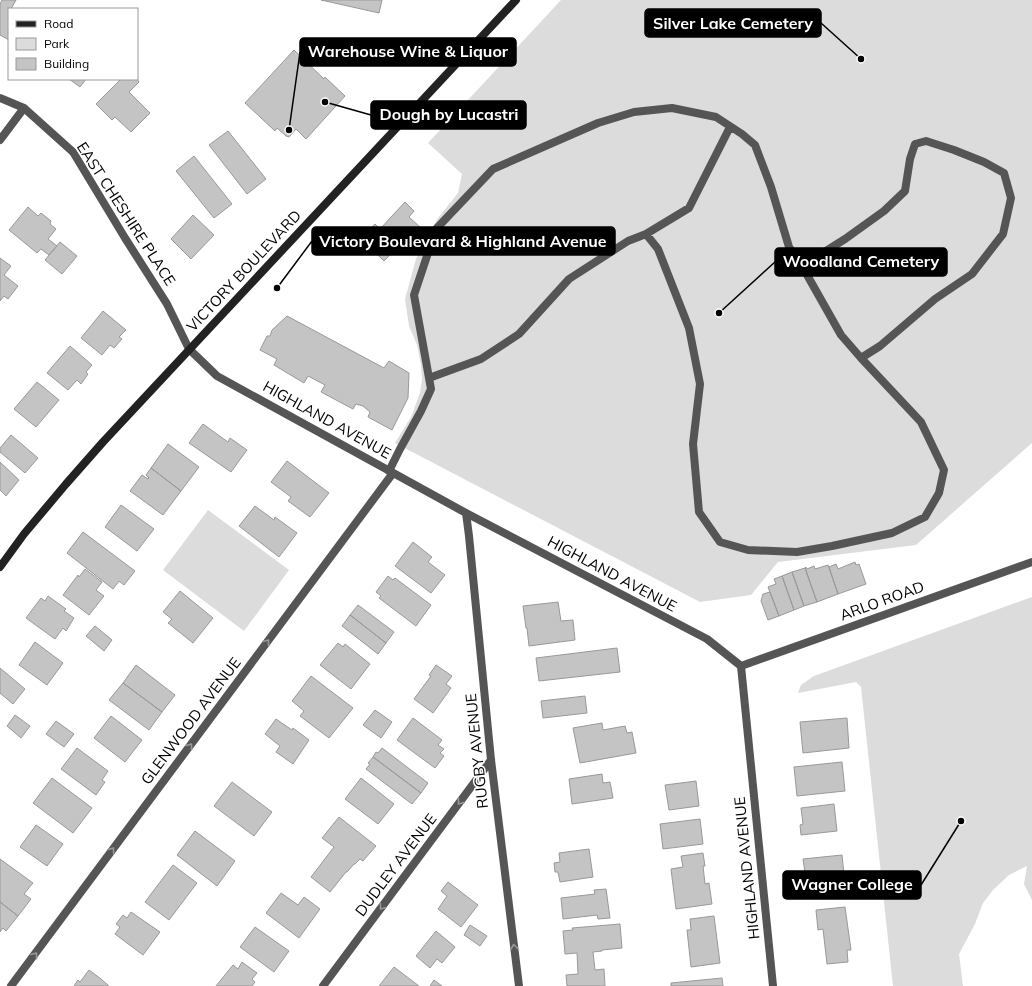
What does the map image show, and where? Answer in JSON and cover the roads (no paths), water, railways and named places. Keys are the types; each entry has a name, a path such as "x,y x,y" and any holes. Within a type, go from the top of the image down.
{"main road":[{"name":"VICTORY BOULEVARD","path":"0,567 24,534 103,442 516,0"}],"street":[{"name":"EAST CHESHIRE PLACE","path":"0,98 24,108 73,152 167,304 189,349"},
{"path":"0,140 24,108"},
{"name":"GLENWOOD AVENUE","path":"11,986 391,472 397,454 421,412 431,389 414,295 436,229 493,169 598,123 634,112 672,108 716,118 742,134 755,145 771,187 789,247 802,266 841,334 861,358 921,422 944,470 939,493 924,517 892,533 797,552 748,550 720,542 699,512 693,444 700,384 689,328 658,249 646,234"},
{"path":"429,378 482,359 518,334 569,279 628,241 646,234 689,208 730,127"},
{"path":"802,266 845,239 884,211 905,191 914,144 926,141 954,150 1004,173 1011,198 1003,234 972,274 935,299 880,346 861,358"},
{"name":"HIGHLAND AVENUE","path":"189,349 217,376 466,513 707,639 741,666 773,986"},
{"name":"RUGBY AVENUE","path":"466,513 491,760 519,986"},
{"name":"ARLO ROAD","path":"741,666 1032,562"},
{"name":"DUDLEY AVENUE","path":"323,986 491,760"}],"place":[{"name":"Silver Lake Cemetery","path":"861,59"},
{"name":"Dough by Lucastri","path":"325,102"},
{"name":"Warehouse Wine & Liquor","path":"289,130"},
{"name":"Victory Boulevard & Highland Avenue","path":"277,288"},
{"name":"Woodland Cemetery","path":"719,313"},
{"name":"Wagner College","path":"961,821"}]}
